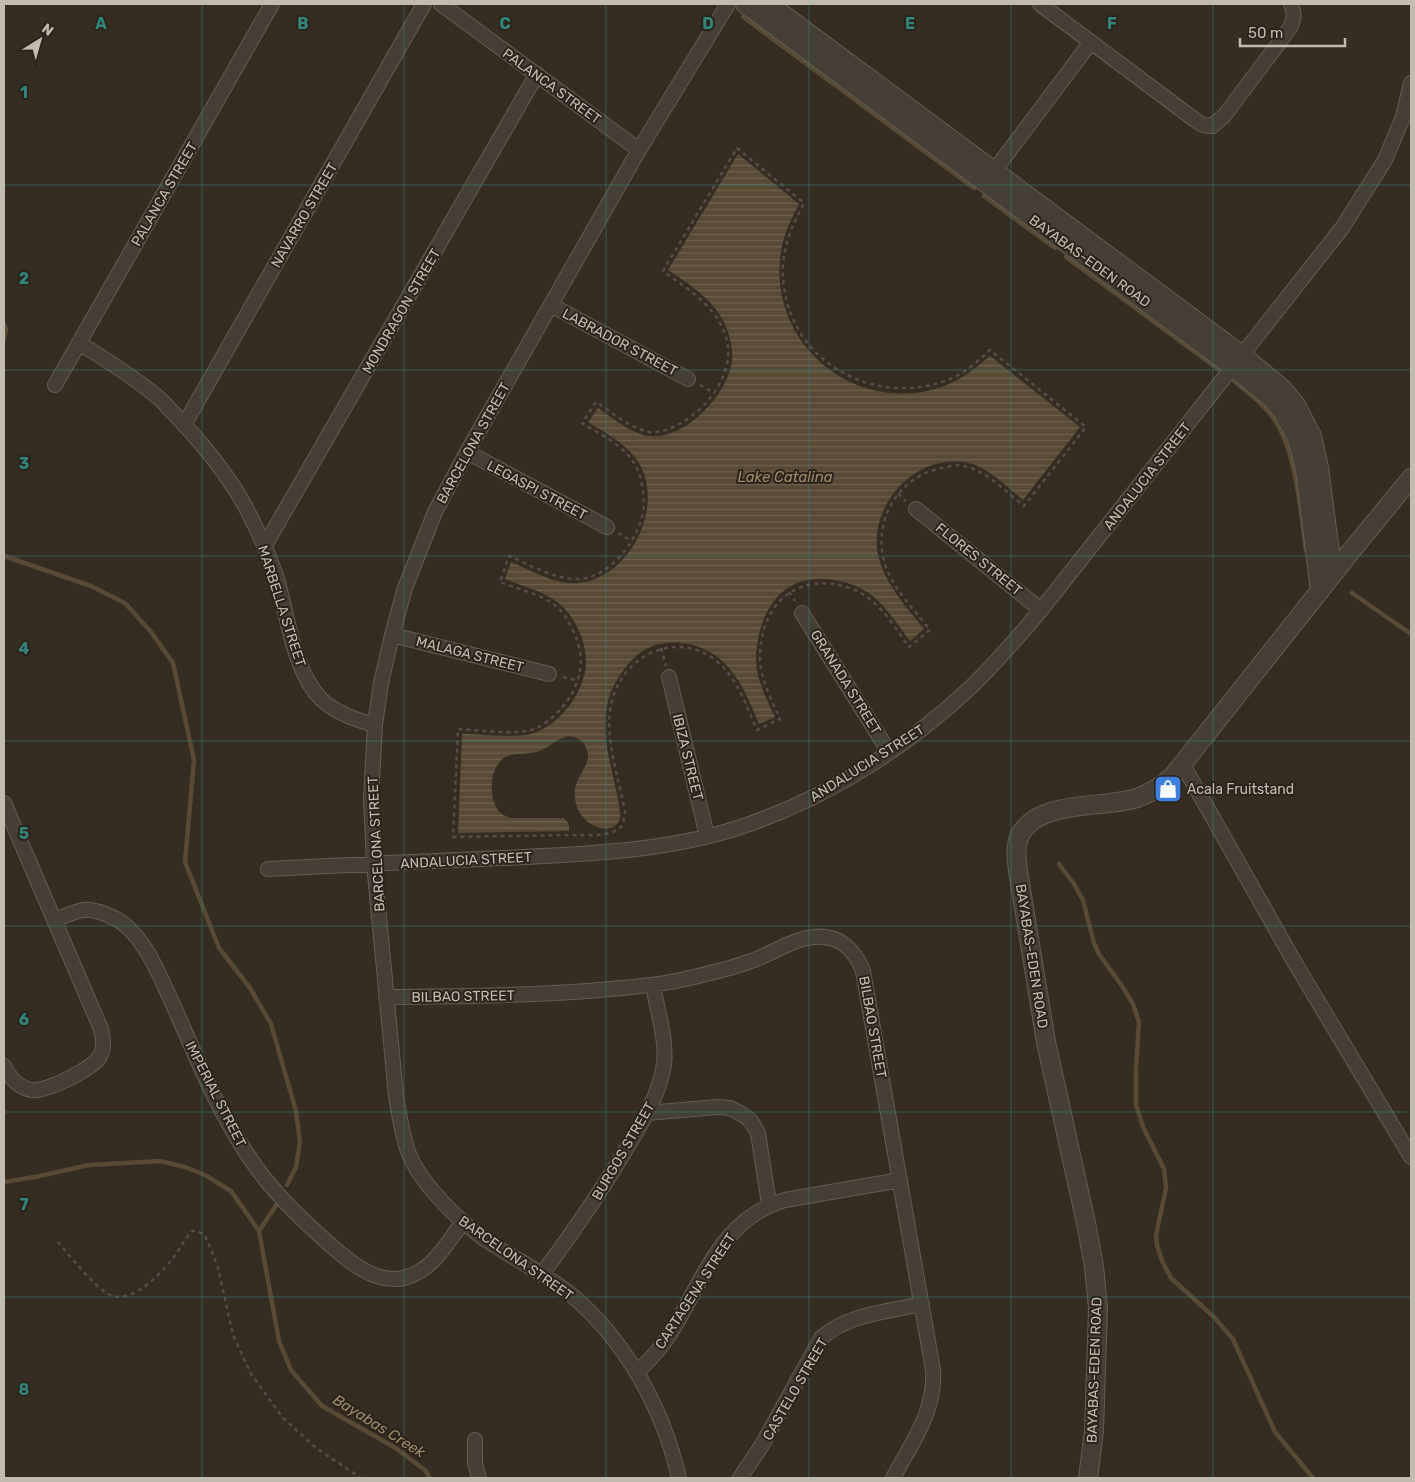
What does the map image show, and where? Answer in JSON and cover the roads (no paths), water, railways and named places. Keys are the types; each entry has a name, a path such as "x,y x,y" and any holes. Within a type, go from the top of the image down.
{"street":[{"name":"PALANCA STREET","path":"55,385 272,4"},
{"name":"NAVARRO STREET","path":"184,425 424,4"},
{"name":"PALANCA STREET","path":"441,4 639,150"},
{"name":"BARCELONA STREET","path":"679,1478 663,1427 637,1372 615,1341 593,1315 569,1293 484,1238 463,1222 420,1177 409,1154 400,1123 396,1095 374,864 371,799 375,725 381,683 392,635 406,588 435,512 467,452 639,150 728,4"},
{"name":"BAYABAS-EDEN ROAD","path":"745,4 989,178 1238,361 1283,389 1305,421 1312,436 1320,468 1333,574 1183,765 1162,786 1135,798 1046,813 1030,822 1020,836 1016,854 1046,1042 1094,1266 1098,1308 1098,1339 1094,1431 1088,1478"},
{"name":"BAYABAS-EDEN ROAD","path":"769,4 989,178"},
{"path":"1040,4 1194,120 1202,125 1212,126 1224,116 1290,28 1294,13 1291,4"},
{"path":"989,178 1091,42"},
{"name":"MONDRAGON STREET","path":"264,547 537,74"},
{"name":"ANDALUCIA STREET","path":"268,869 581,854 664,845 751,824 800,804 889,752 930,723 972,686 1007,651 1342,228 1366,193 1385,160 1403,117 1411,83"},
{"name":"LABRADOR STREET","path":"551,305 688,379"},
{"name":"MARBELLA STREET","path":"79,343 111,362 161,400 201,443 244,505 264,547 276,576 297,658 310,684 322,700 355,719 375,725"},
{"name":"BAYABAS-EDEN ROAD","path":"1238,361 1284,414 1298,441 1305,470 1320,591"},
{"name":"LEGASPI STREET","path":"467,452 606,527"},
{"path":"1333,574 1411,478"},
{"name":"FLORES STREET","path":"916,509 1041,610"},
{"path":"1328,540 1341,549 1352,550"},
{"name":"GRANADA STREET","path":"802,613 889,752"},
{"name":"MALAGA STREET","path":"392,635 549,674"},
{"name":"IBIZA STREET","path":"669,677 707,836"},
{"path":"1183,765 1295,963 1411,1157"},
{"path":"4,803 101,1029 104,1042 101,1055 94,1065 49,1087 34,1091 22,1087 11,1079 4,1066"},
{"name":"IMPERIAL STREET","path":"54,920 84,910 107,914 125,925 141,944 158,972 215,1097 246,1154 263,1176 309,1226 363,1270 383,1279 404,1277 421,1270 434,1260 463,1222"},
{"name":"BILBAO STREET","path":"386,996 521,995 581,992 652,985 693,977 752,961 814,937 826,937 838,941 849,948 858,958 863,971 933,1370 934,1385 928,1410 892,1478"},
{"name":"BURGOS STREET","path":"542,1274 594,1201 647,1113 661,1080 665,1048 652,985"},
{"path":"647,1113 718,1108 730,1108 740,1113 750,1121 758,1133 769,1204"},
{"name":"CARTAGENA STREET","path":"637,1372 666,1339 720,1248 734,1229 752,1214 769,1204 801,1196 900,1180"},
{"name":"CASTELO STREET","path":"740,1478 762,1446 820,1338 832,1328 849,1320 922,1304"},
{"path":"475,1440 475,1463 479,1478"}],"water":[{"name":"Lake Catalina","path":"738,154 799,204 783,240 780,279 785,309 798,336 817,359 841,377 869,389 900,393 932,390 956,381 990,356 1080,427 1023,500 987,471 963,462 944,462 926,467 910,477 897,489 886,505 879,522 877,540 879,559 887,578 898,596 924,629 910,641 879,602 857,586 839,581 820,579 804,581 790,586 770,607 758,638 756,655 759,679 775,717 759,724 738,681 729,668 712,653 702,648 680,643 668,643 646,649 636,656 620,675 612,690 606,712 605,729 608,756 620,812 620,818 616,825 608,828 596,827 586,821 576,806 575,788 588,759 588,754 582,742 570,736 560,739 537,752 513,754 504,758 496,768 492,782 495,804 505,816 510,818 564,818 569,824 569,831 458,833 462,734 518,736 544,729 570,705 585,674 586,655 582,638 574,621 563,607 551,598 505,579 511,562 544,577 562,582 579,583 597,578 613,569 627,555 637,539 644,520 648,501 646,482 640,465 624,446 588,422 598,408 637,433 651,436 664,435 691,423 703,412 713,401 729,375 732,350 724,322 704,296 668,270"}],"waterway":[{"path":"743,17 974,188"},
{"path":"984,196 1055,248"},
{"path":"1066,257 1218,369"},
{"name":"Bayabas Creek","path":"4,324 6,329 4,339"},
{"path":"1234,381 1266,408 1282,433 1293,465 1306,550"},
{"name":"Bayabas Creek","path":"4,556 91,586 125,603 151,632 173,663 194,760 185,862 219,948 250,988 271,1024 296,1111 300,1142 296,1167 287,1185"},
{"path":"1352,593 1411,634"},
{"path":"1059,864 1083,900 1094,943 1099,954 1133,1004 1139,1022 1136,1105 1143,1127 1164,1169 1166,1188 1156,1235 1162,1261 1171,1278 1214,1317 1233,1339 1275,1432 1313,1478"},
{"path":"4,1182 89,1165 160,1161 185,1167 205,1175 231,1191 259,1231"},
{"name":"Bayabas Creek","path":"277,1204 259,1231 279,1341 291,1370 322,1406 394,1447 425,1470 430,1478"}],"place":[{"name":"Acala Fruitstand","path":"1168,789"}]}
